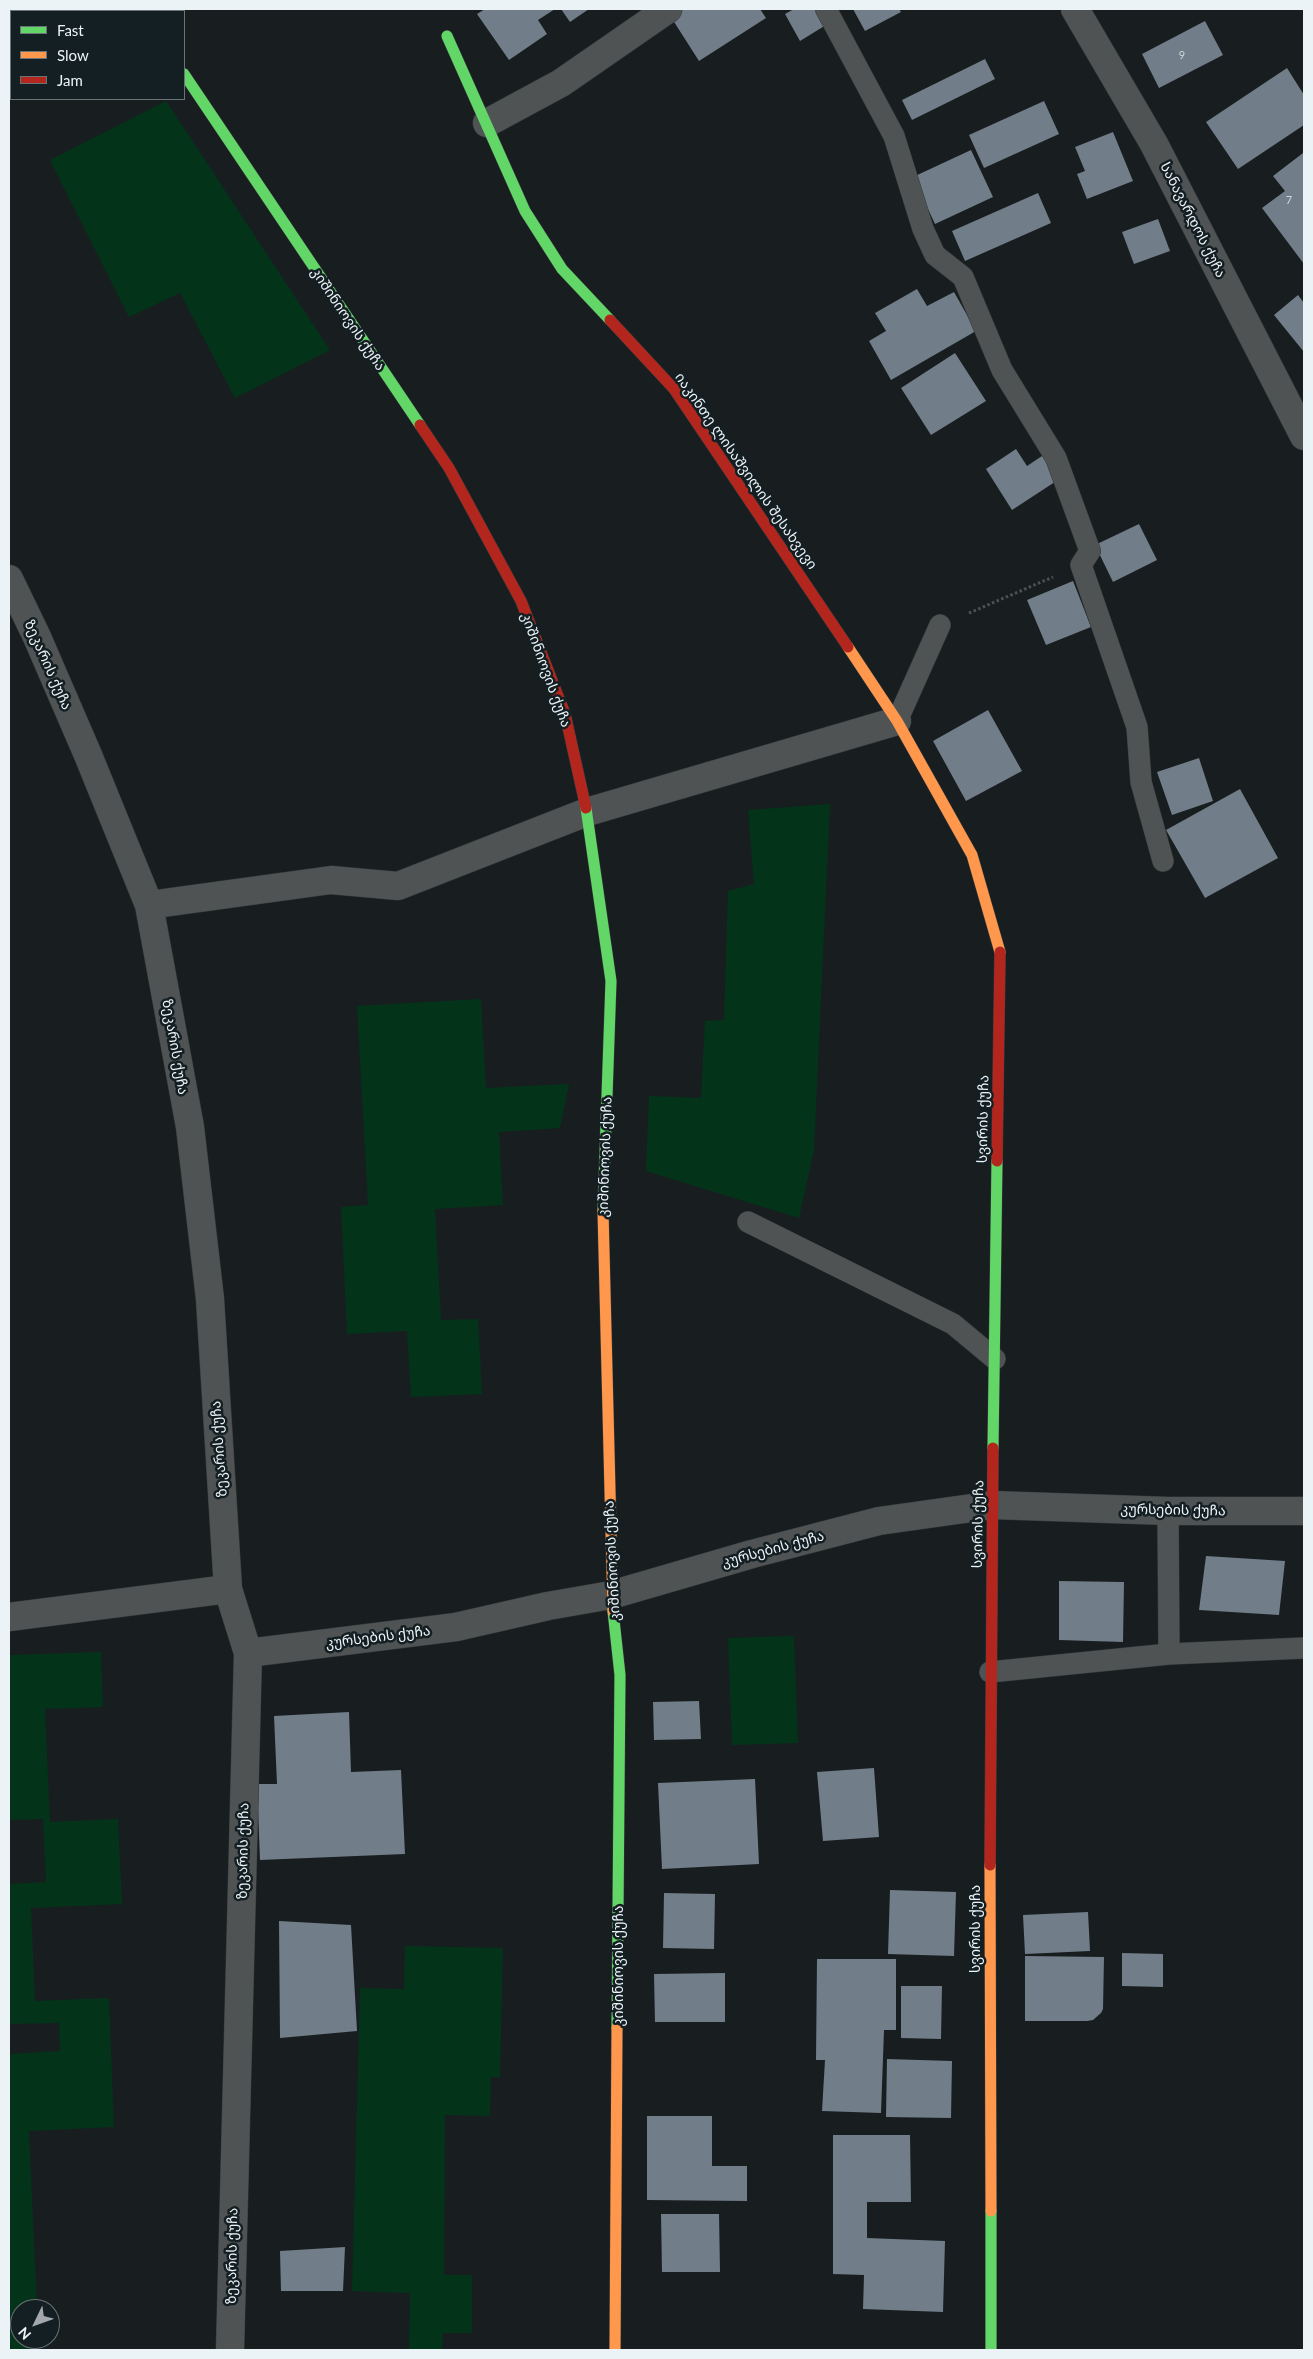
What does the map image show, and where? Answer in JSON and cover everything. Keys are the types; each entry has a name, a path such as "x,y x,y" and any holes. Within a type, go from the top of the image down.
{"street":[{"path":"487,123 561,83 668,9"},
{"name":"სანავარდოს ქუჩა","path":"1075,9 1154,144 1304,436"},
{"name":"იაკინთე ლისაშვილის შესახვევი","path":"447,36 525,211 562,269 674,389 897,722"},
{"name":"კიშინიოვის ქუჩა","path":"185,75 449,468 524,610 566,714 587,812 611,981 602,1226 611,1595 620,1675 615,2350"},
{"name":"ზეკარის ქუჩა","path":"9,579 84,746 149,905 190,1127 210,1299 228,1589 248,1653 230,2350"},
{"path":"149,905 331,880 398,886 587,812 897,722"},
{"name":"სვირის ქუჩა","path":"897,722 972,855 1000,948 990,1672 991,2350"},
{"name":"კურსების ქუჩა","path":"248,1653 456,1627 548,1606 611,1595 752,1554 879,1521 993,1505 1168,1511 1304,1511"},
{"path":"9,1617 228,1589"}],"lane":[{"path":"826,9 894,136 923,230 935,255 963,277 1002,370 1056,458 1090,552 1081,565 1137,727 1141,782 1163,861"},
{"path":"897,722 940,624"},
{"path":"748,1222 953,1324 995,1359"},
{"path":"1168,1511 1169,1654"},
{"path":"990,1672 1169,1654 1304,1648"}],"path":[{"path":"940,624 1081,565"}],"green space":[{"path":"9,9 113,10 10,10 9,76"},
{"path":"166,101 330,350 235,398 180,293 129,317 50,160"},
{"path":"830,804 814,1150 799,1218 646,1171 649,1096 701,1098 705,1021 724,1020 728,891 754,884 748,810"},
{"path":"481,999 486,1088 569,1084 560,1128 499,1132 503,1205 435,1209 441,1320 478,1319 482,1394 411,1397 407,1331 347,1334 341,1207 368,1205 357,1006"},
{"path":"794,1636 798,1743 732,1745 728,1638"},
{"path":"101,1652 103,1707 45,1709 50,1822 118,1819 122,1904 31,1908 35,2001 109,1998 114,2127 29,2131 37,2299 10,2299 10,2349 39,2350 9,2350 9,2054 60,2051 59,2023 9,2024 9,1884 46,1882 43,1819 9,1820 9,1655"},
{"path":"405,1946 503,1948 500,2077 491,2077 490,2116 445,2115 444,2275 472,2275 472,2333 443,2333 442,2350 409,2350 410,2293 352,2291 360,1988 404,1989"}],"building":[{"path":"485,9 555,9 538,20 547,34 509,60 477,14"},
{"path":"561,9 589,9 570,22"},
{"path":"677,9 760,9 766,18 699,61 669,14"},
{"path":"794,9 817,9 826,25 800,41 785,14"},
{"path":"853,9 899,9 901,12 865,31"},
{"path":"1205,21 1223,55 1159,88 1142,54"},
{"path":"985,59 995,79 912,120 902,100"},
{"path":"1287,68 1304,95 1304,125 1238,169 1206,122"},
{"path":"1044,101 1059,134 984,168 969,135"},
{"path":"1113,132 1133,181 1087,199 1077,174 1085,171 1075,147"},
{"path":"971,150 993,197 935,224 913,177"},
{"path":"1303,153 1304,264 1262,208 1285,191 1273,176"},
{"path":"1038,193 1051,223 965,261 952,231"},
{"path":"1158,219 1170,251 1134,264 1122,232"},
{"path":"917,289 927,306 954,292 976,331 891,380 869,341 886,331 875,313"},
{"path":"1298,295 1304,303 1304,352 1274,315"},
{"path":"955,353 986,401 931,435 901,388"},
{"path":"1016,449 1027,466 1045,454 1061,478 1012,510 986,469"},
{"path":"1139,524 1157,560 1113,582 1095,545"},
{"path":"1073,581 1091,627 1046,645 1027,600"},
{"path":"988,710 1022,771 966,801 933,741"},
{"path":"1199,758 1213,801 1172,815 1157,772"},
{"path":"1240,789 1278,858 1205,898 1166,830"},
{"path":"1206,1556 1285,1561 1279,1615 1199,1610"},
{"path":"1059,1581 1124,1582 1123,1642 1059,1640"},
{"path":"699,1701 701,1739 654,1740 653,1702"},
{"path":"349,1712 351,1772 401,1770 405,1854 260,1860 257,1784 277,1784 274,1716"},
{"path":"874,1768 879,1837 823,1841 817,1772"},
{"path":"755,1779 759,1864 662,1869 658,1783"},
{"path":"890,1890 956,1892 954,1956 888,1954"},
{"path":"664,1893 715,1894 714,1949 663,1948"},
{"path":"1088,1912 1090,1951 1025,1954 1023,1915"},
{"path":"279,1921 351,1925 357,2031 280,2038"},
{"path":"1122,1953 1163,1954 1163,1987 1122,1986"},
{"path":"1025,1956 1104,1957 1103,2009 1101,2013 1093,2020 1087,2021 1025,2021"},
{"path":"817,1959 896,1959 896,2030 884,2030 881,2113 822,2111 825,2060 816,2060"},
{"path":"725,1973 725,2022 655,2022 654,1974"},
{"path":"901,1986 942,1986 941,2039 901,2038"},
{"path":"887,2059 952,2061 951,2118 886,2117"},
{"path":"647,2116 712,2116 712,2166 747,2166 747,2201 647,2200"},
{"path":"833,2135 910,2135 911,2202 867,2202 867,2238 945,2241 943,2312 863,2309 864,2275 833,2274"},
{"path":"661,2214 719,2214 720,2272 662,2272"},
{"path":"345,2247 343,2291 281,2291 280,2251"}],"traffic: fast":[{"path":"447,36 525,211 562,269 610,320"},
{"path":"185,75 420,425"},
{"path":"586,808 611,981 603,1211"},
{"path":"993,1448 997,1161"},
{"path":"613,1611 620,1675 617,2028"},
{"path":"991,2211 991,2350"}],"traffic: slow":[{"path":"848,647 897,721 972,855 1000,952"},
{"path":"603,1211 613,1611"},
{"path":"990,1865 991,2211"},
{"path":"615,2350 617,2028"}],"traffic: jam":[{"path":"610,320 674,389 848,647"},
{"path":"420,425 449,468 521,601 565,714 586,808"},
{"path":"997,1161 1000,952"},
{"path":"990,1865 993,1448"}]}
